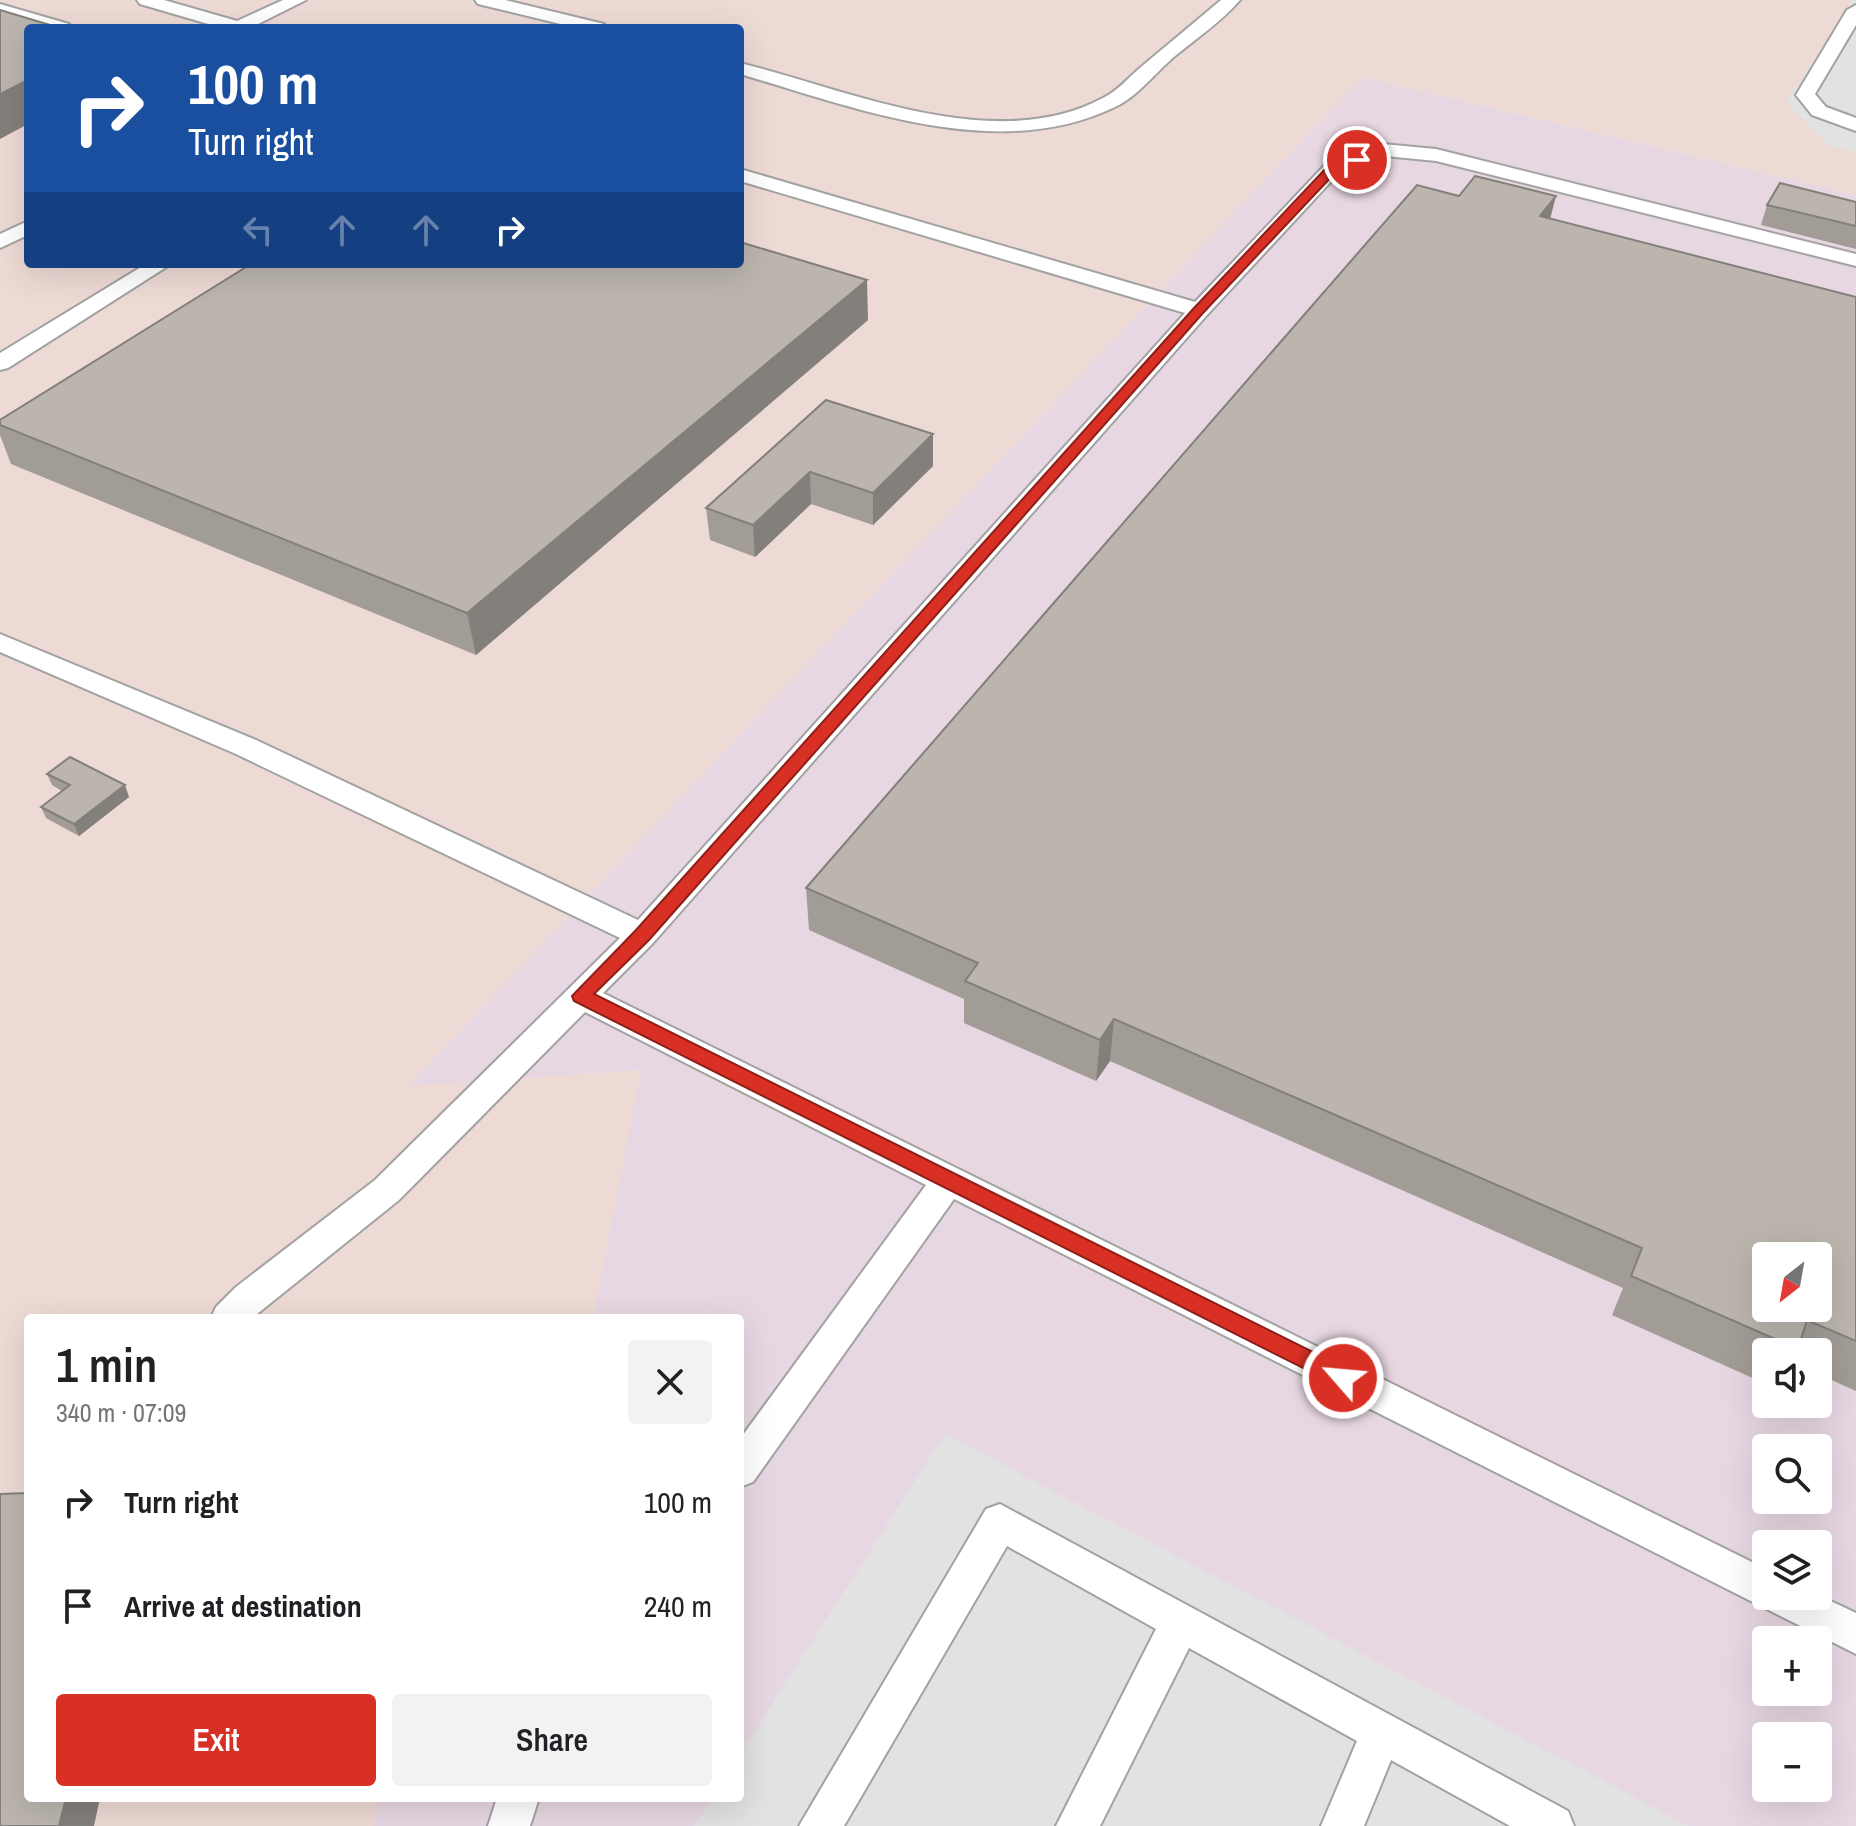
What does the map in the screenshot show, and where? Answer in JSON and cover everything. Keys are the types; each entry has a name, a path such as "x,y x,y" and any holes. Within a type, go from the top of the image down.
{"lane":[{"path":"146,0 226,24"},
{"path":"247,24 297,0"},
{"path":"484,0 582,24"},
{"path":"744,69 883,108 950,122 1011,126 1041,122 1070,117 1111,102 1231,0"},
{"path":"0,9 50,24"},
{"path":"1856,10 1805,95 1819,111 1856,125"},
{"path":"233,1314 249,1298 387,1190 642,935 1199,310 1331,170 1383,150 1436,155 1856,260"},
{"path":"744,176 1199,310"},
{"path":"0,242 24,229"},
{"path":"0,363 154,268"},
{"path":"0,642 246,747 642,935"},
{"path":"581,996 1752,1582"},
{"path":"744,1464 948,1181"},
{"path":"820,1826 1000,1522 1553,1826"},
{"path":"1807,1610 1856,1634"},
{"path":"1077,1826 1181,1622"},
{"path":"1342,1826 1382,1732"},
{"path":"509,1826 517,1802"}],"shaded area":[{"path":"0,0 1856,0 1856,195 1362,77 409,1085 642,1070 594,1314 24,1314 24,1802 376,1802 373,1826 0,1826"},
{"path":"1853,0 1856,0 1856,152 1830,146 1786,102"},
{"path":"1362,77 1856,195 1856,1826 373,1826 376,1802 744,1802 744,1314 594,1314 641,1070 408,1086"},
{"path":"945,1434 1689,1826 694,1826 709,1802 744,1802 744,1748"}],"building":[{"path":"0,10 47,24 24,24 24,82 0,94"},
{"path":"1475,176 1556,196 1540,216 1856,297 1856,1341 1812,1322 1832,1322 1832,1242 1752,1242 1752,1322 1806,1322 1801,1338 1773,1338 1631,1276 1642,1248 1114,1019 1100,1040 965,981 978,963 806,888 1417,185 1459,196"},
{"path":"1780,183 1856,202 1856,226 1767,205"},
{"path":"744,243 867,280 467,613 0,425 0,420 245,268 744,268"},
{"path":"826,400 933,434 873,493 810,472 753,525 706,508"},
{"path":"70,757 125,785 74,824 41,807 70,785 47,774"},
{"path":"24,1493 24,1802 65,1802 59,1826 0,1826 0,1494"}],"route":[{"path":"1343,1378 581,996 642,935 1199,310 1331,170 1357,160"}]}
